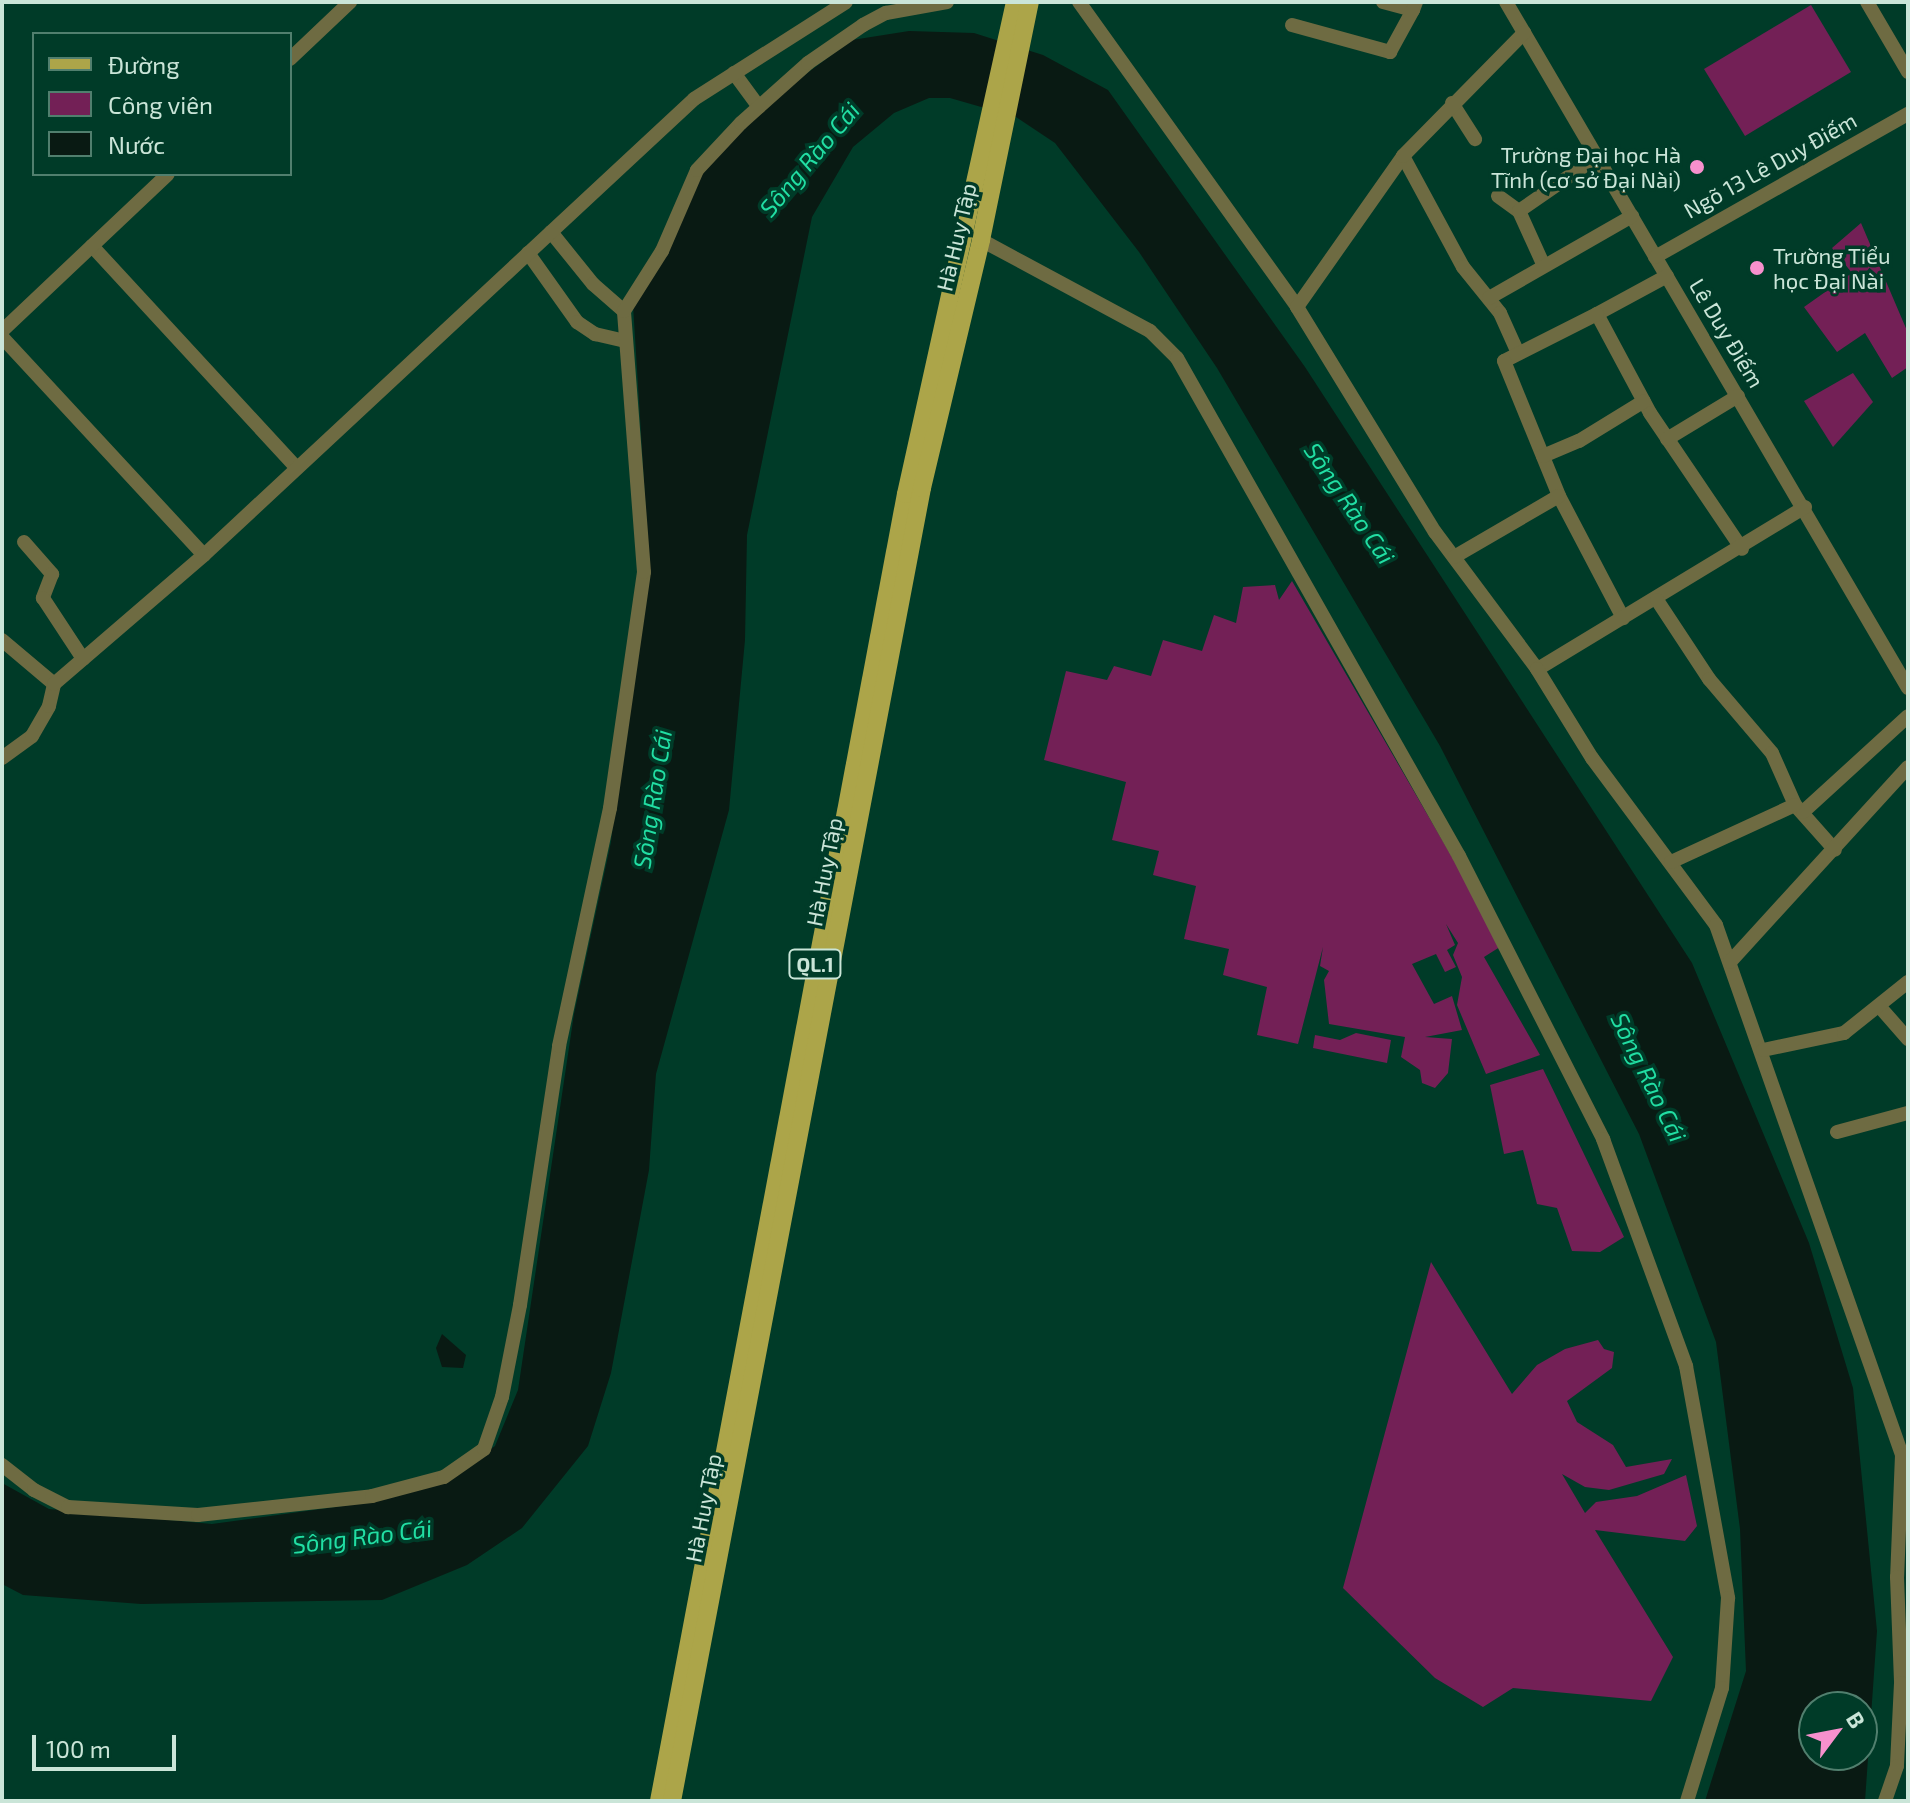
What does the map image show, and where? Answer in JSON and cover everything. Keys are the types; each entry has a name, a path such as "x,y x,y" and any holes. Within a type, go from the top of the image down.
{"main road":[{"name":"Hà Huy Tập","path":"1015,2 1017,30"},
{"name":"Hà Huy Tập","path":"659,1801 906,494 996,132 1017,30 1030,2"},
{"name":"Hà Huy Tập","path":"672,1801 922,488 981,240 996,132"}],"street":[{"path":"292,57 350,2"},
{"path":"2,758 32,736 49,706 54,684 204,555 694,99 824,8 846,2"},
{"path":"2,1465 34,1490 68,1507 198,1515 406,1488 444,1477 490,1439 520,1305 573,972 610,808 644,572 643,516 624,311 662,251 697,170 759,107 808,63 871,20 947,2"},
{"path":"1079,2 1297,307 1454,557 1537,669 1592,758 1708,911 1763,1050 1905,1454 1897,1766 1885,1801"},
{"path":"1292,25 1390,52 1414,6 1383,2"},
{"name":"Lê Duy Điếm","path":"1506,2 1805,507 1908,688"},
{"path":"1867,2 1908,72"},
{"path":"1297,307 1403,156 1524,33"},
{"path":"734,73 759,107"},
{"path":"1452,103 1475,139"},
{"name":"Ngõ 13 Lê Duy Điếm","path":"1655,257 1908,114"},
{"path":"1403,156 1463,267 1489,298 1518,353"},
{"path":"1519,211 1597,157"},
{"path":"166,176 2,334 204,555"},
{"path":"1498,196 1519,211 1543,264"},
{"path":"1489,298 1543,264 1632,216"},
{"path":"551,232 593,284 624,311"},
{"path":"981,240 1150,331 1177,358 1459,856 1603,1139 1686,1366 1728,1598 1722,1688 1687,1801"},
{"path":"92,246 297,468"},
{"path":"528,253 577,322 595,334 625,341"},
{"path":"1623,618 1559,496 1504,361 1667,276"},
{"path":"1597,314 1667,439 1742,549"},
{"path":"1667,439 1738,396"},
{"path":"1543,456 1579,441 1644,401"},
{"path":"1454,557 1559,496"},
{"path":"1537,669 1742,549 1805,507"},
{"path":"24,542 52,574 43,598 83,659"},
{"path":"1657,600 1709,679 1772,753 1799,809 1835,850"},
{"path":"2,640 54,684"},
{"path":"1671,862 1799,809 1908,716"},
{"path":"1730,962 1908,767"},
{"path":"1763,1050 1844,1033 1908,982"},
{"path":"1879,1006 1908,1039"},
{"path":"1837,1132 1908,1113"}],"green space":[{"path":"1811,5 1851,72 1745,136 1704,69"},
{"path":"1861,223 1908,333 1908,367 1892,378 1865,333 1837,352 1804,307 1852,273 1832,248"},
{"path":"1853,373 1873,402 1833,447 1804,401"},
{"path":"1292,581 1503,945 1484,957 1540,1055 1486,1074 1457,1005 1462,977 1453,955 1458,943 1446,924 1455,945 1447,950 1456,967 1445,972 1436,954 1412,964 1434,1004 1452,996 1462,1030 1425,1037 1452,1039 1448,1073 1435,1088 1422,1083 1420,1070 1401,1057 1405,1037 1329,1024 1324,980 1329,971 1320,966 1323,947 1298,1044 1257,1035 1267,987 1223,975 1229,949 1184,939 1196,886 1153,875 1159,851 1112,840 1126,782 1044,760 1066,671 1107,680 1114,666 1151,676 1163,640 1202,651 1214,615 1236,623 1243,587 1275,585 1279,600"},
{"path":"1356,1033 1391,1040 1387,1063 1313,1048 1315,1035 1340,1040"},
{"path":"1543,1069 1624,1237 1600,1252 1572,1251 1557,1208 1537,1204 1523,1150 1504,1154 1490,1085"},
{"path":"1431,1262 1512,1394 1537,1365 1565,1349 1598,1340 1604,1349 1614,1352 1612,1368 1567,1401 1577,1422 1613,1445 1626,1467 1672,1459 1664,1474 1609,1490 1585,1487 1562,1474 1585,1513 1596,1502 1637,1496 1686,1475 1697,1526 1685,1541 1595,1530 1673,1657 1651,1701 1513,1688 1483,1707 1435,1678 1343,1588"}],"water":[{"name":"Sông Rào Cái","path":"909,31 974,33 1043,55 1108,90 1305,367 1692,963 1809,1243 1853,1388 1877,1631 1873,1691 1798,1691 1798,1771 1867,1771 1865,1801 1705,1801 1746,1671 1740,1529 1716,1342 1639,1134 1440,746 1217,368 1139,252 1055,143 1016,117 950,98 929,98 894,113 853,147 812,217 747,535 745,640 729,810 656,1074 649,1170 611,1373 588,1446 522,1528 467,1565 382,1600 141,1604 23,1595 2,1584 2,1483 49,1509 212,1524 372,1502 444,1483 495,1446 518,1390 574,1014 611,842 629,684 650,578 633,305 697,177 768,102 852,40"},
{"path":"442,1334 466,1355 463,1368 442,1367 436,1348"}],"place":[{"name":"Trường Đại học Hà Tĩnh (cơ sở Đại Nài)","path":"1697,167"},
{"name":"Trường Tiểu học Đại Nài","path":"1757,268"}]}
